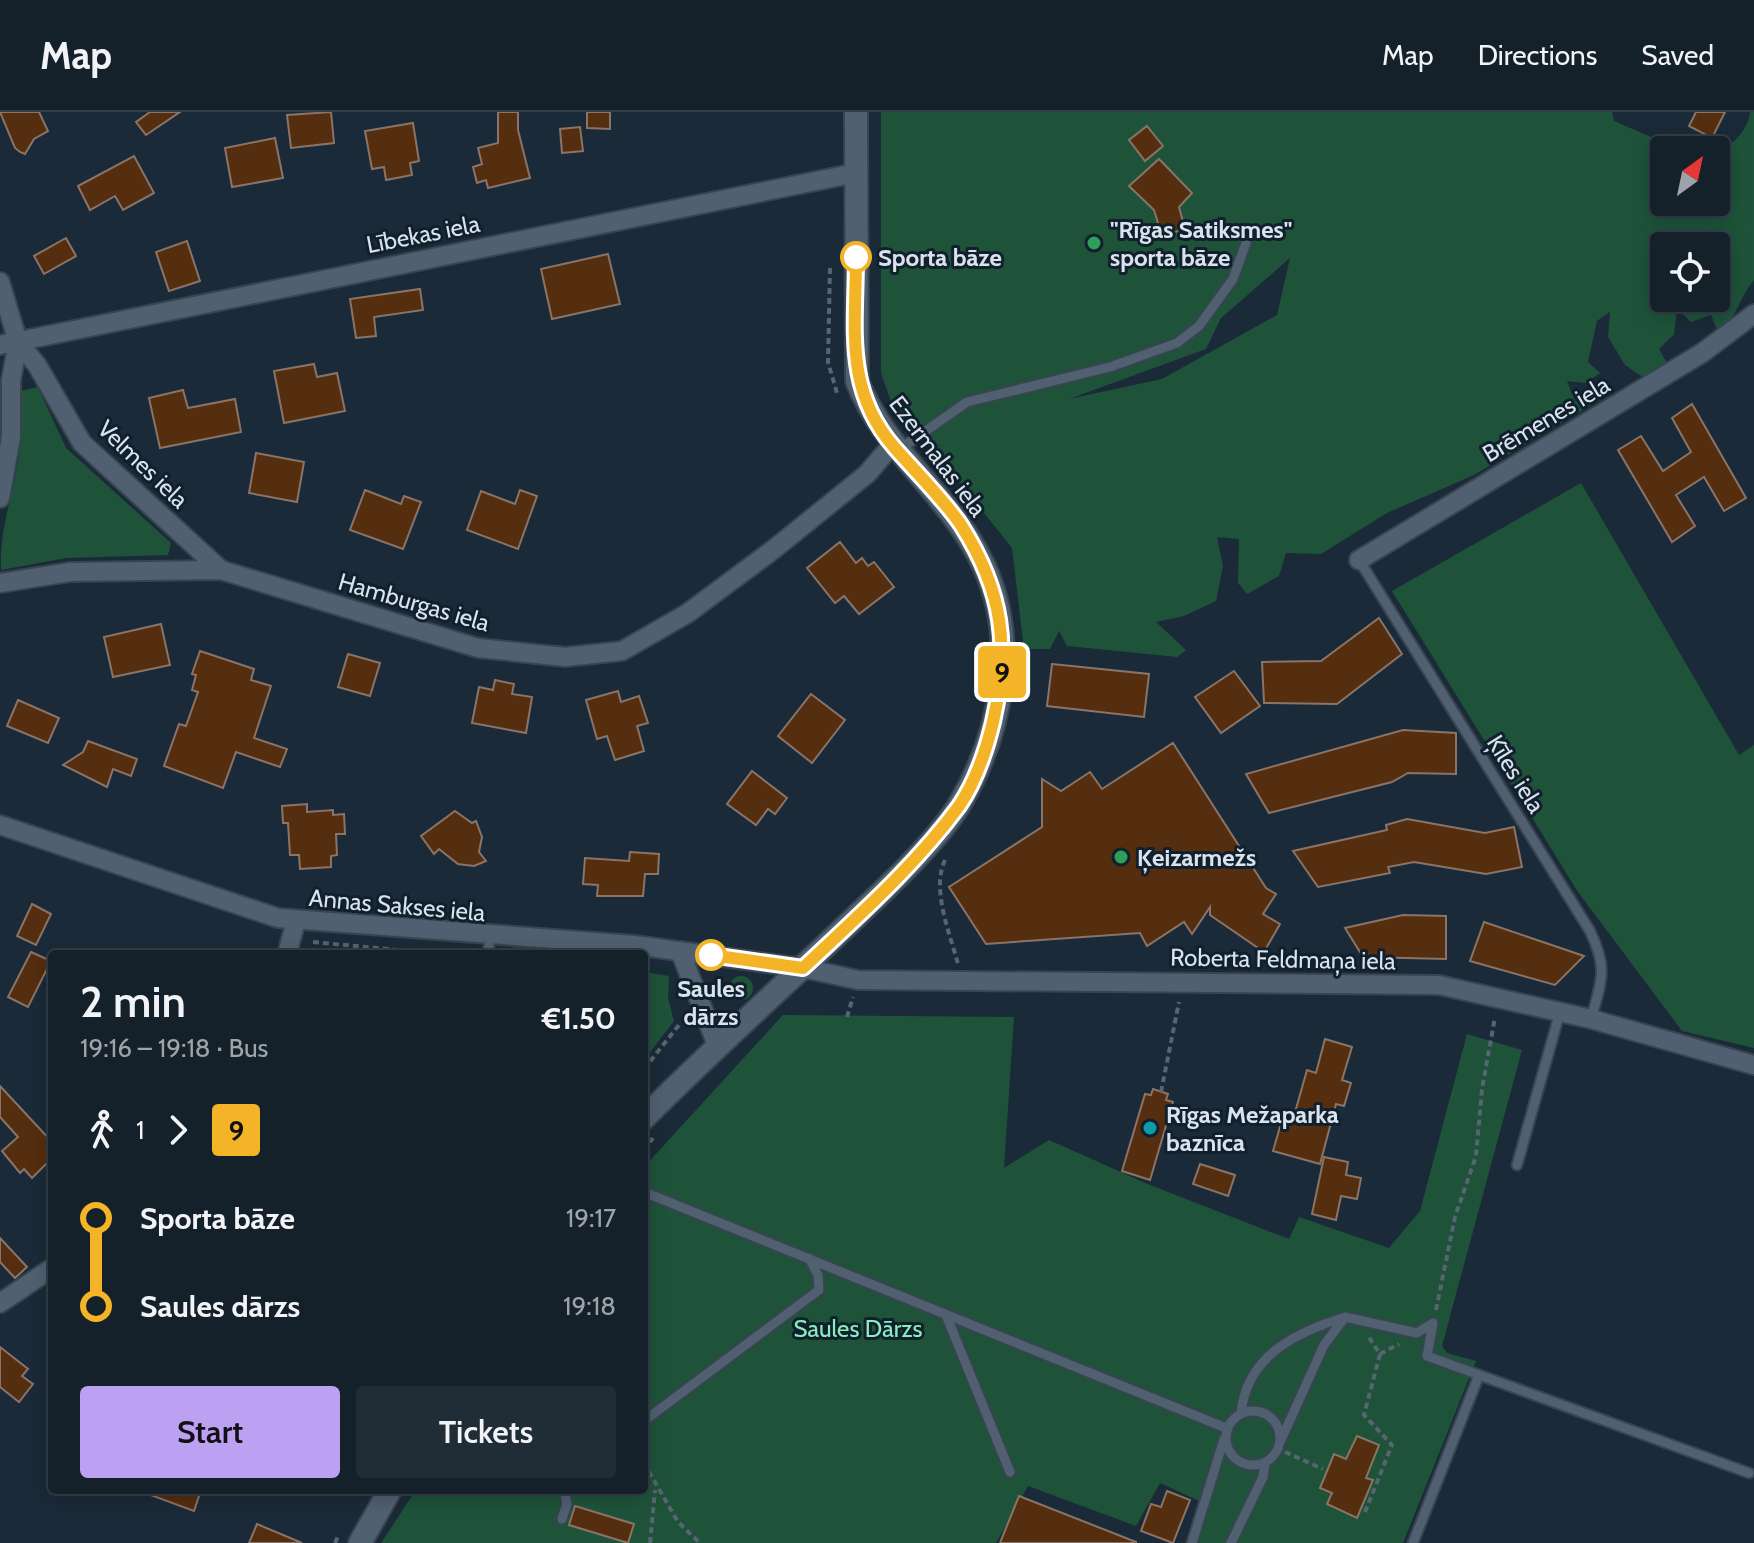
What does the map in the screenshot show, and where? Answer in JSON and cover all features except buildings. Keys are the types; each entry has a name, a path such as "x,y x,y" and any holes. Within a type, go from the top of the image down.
{"street":[{"name":"Ezermalas iela","path":"653,1122 717,1045 895,879 960,804 986,752 1000,690 1004,648 998,606 983,564 959,523 894,448 869,412 857,381 856,112"},
{"name":"Lībekas iela","path":"9,343 856,173"},
{"name":"Velmes iela","path":"0,282 11,380 11,437 0,498"},
{"name":"Brēmenes iela","path":"1359,560 1702,353 1754,314"},
{"name":"Velmes iela","path":"9,343 37,365 82,443 221,570"},
{"name":"Hamburgas iela","path":"0,583 70,572 221,570 478,648 565,657 622,651 688,613 774,549 867,474 894,448"},
{"name":"Annas Sakses iela","path":"0,825 95,859 296,921 489,945 680,951 803,968"},
{"path":"288,950 296,921"},
{"path":"680,951 717,1045"},
{"name":"Roberta Feldmaņa iela","path":"803,968 858,980 1439,985 1591,1019 1754,1065"},
{"path":"0,1303 48,1271"},
{"path":"360,1543 388,1494"}],"lane":[{"path":"894,448 967,402 1110,367 1177,343 1199,326 1233,279 1246,243"},
{"name":"Ķīles iela","path":"1359,560 1590,931 1603,959 1603,976 1591,1019"},
{"path":"1517,1165 1560,1012"},
{"path":"648,1194 1225,1432"},
{"path":"648,1418 819,1290 818,1275 809,1258"},
{"path":"946,1315 1010,1472"},
{"path":"1225,1432 1228,1450 1237,1461 1251,1466 1265,1463 1276,1454 1324,1345 1350,1317"},
{"path":"1192,1543 1225,1432 1241,1413 1242,1397 1264,1360 1301,1331 1350,1317 1417,1333 1433,1323"},
{"path":"1433,1323 1427,1356 1749,1473"},
{"path":"1413,1543 1479,1375"},
{"path":"1241,1413 1255,1410 1269,1415 1278,1426 1281,1440"},
{"path":"1231,1543 1263,1477 1265,1463"},
{"path":"562,1519 567,1504 565,1494"}],"path":[{"path":"950,848 939,872 943,902 958,964 973,964"},
{"path":"1161,1092 1180,1002 1178,982"},
{"path":"1433,1323 1455,1217 1476,1156 1482,1089 1499,998"},
{"path":"648,1064 679,1025 704,1011"},
{"path":"1350,1317 1380,1354 1364,1415 1392,1445 1365,1512"},
{"path":"1294,1456 1323,1469"},
{"path":"648,1471 678,1522 700,1543"},
{"path":"650,1543 656,1488"},
{"path":"692,1536 692,1543"}],"green space":[{"path":"881,112 1612,112 1614,121 1650,137 1650,216 1730,216 1730,144 1739,137 1750,112 1754,112 1754,280 1719,334 1711,315 1691,322 1681,312 1730,312 1730,232 1650,232 1650,312 1677,312 1674,334 1659,349 1670,368 1647,380 1625,365 1608,337 1610,312 1597,321 1588,362 1600,373 1586,383 1567,381 1575,401 1610,385 1613,392 1474,475 1387,513 1321,554 1286,553 1279,576 1247,594 1238,583 1239,539 1217,537 1223,566 1216,601 1184,616 1156,622 1186,650 1177,657 1067,646 1059,631 1050,649 1024,649 1012,548 934,450 940,445 922,451 894,410 881,373","holes":["1290,258 1277,315 1162,379 1069,399 1206,349 1221,318"]},
{"path":"38,387 66,448 171,543 168,555 66,558 1,570 3,531 19,452 21,391"},
{"path":"1581,483 1739,755 1754,745 1754,1048 1682,1031 1578,892 1392,591"},
{"path":"513,947 560,950 510,950"},
{"path":"648,973 669,976 668,998 674,1021 648,1055"},
{"path":"741,976 749,980 753,988 749,996 741,1000 733,996 729,988 733,980"},
{"name":"Saules Dārzs","path":"783,1015 1014,1017 1004,1168 1049,1140 1150,1185 1289,1239 1299,1217 1389,1248 1420,1211 1467,1034 1522,1050 1442,1346 1447,1353 1476,1361 1403,1543 1198,1543 1210,1506 1160,1483 1136,1526 1028,1486 996,1543 381,1543 413,1494 648,1494 648,1163"}],"bus line":[{"name":"9","path":"711,955 803,968 895,879 960,804 986,752 1000,690 1004,648 998,606 983,564 959,523 892,445 869,412 857,381 856,257"}],"place":[{"name":"\"Rīgas Satiksmes\" sporta bāze","path":"1094,243"},
{"name":"Sporta bāze","path":"856,257"},
{"name":"Ķeizarmežs","path":"1121,857"},
{"name":"Saules dārzs","path":"711,955"},
{"name":"Rīgas Mežaparka baznīca","path":"1150,1128"}]}
